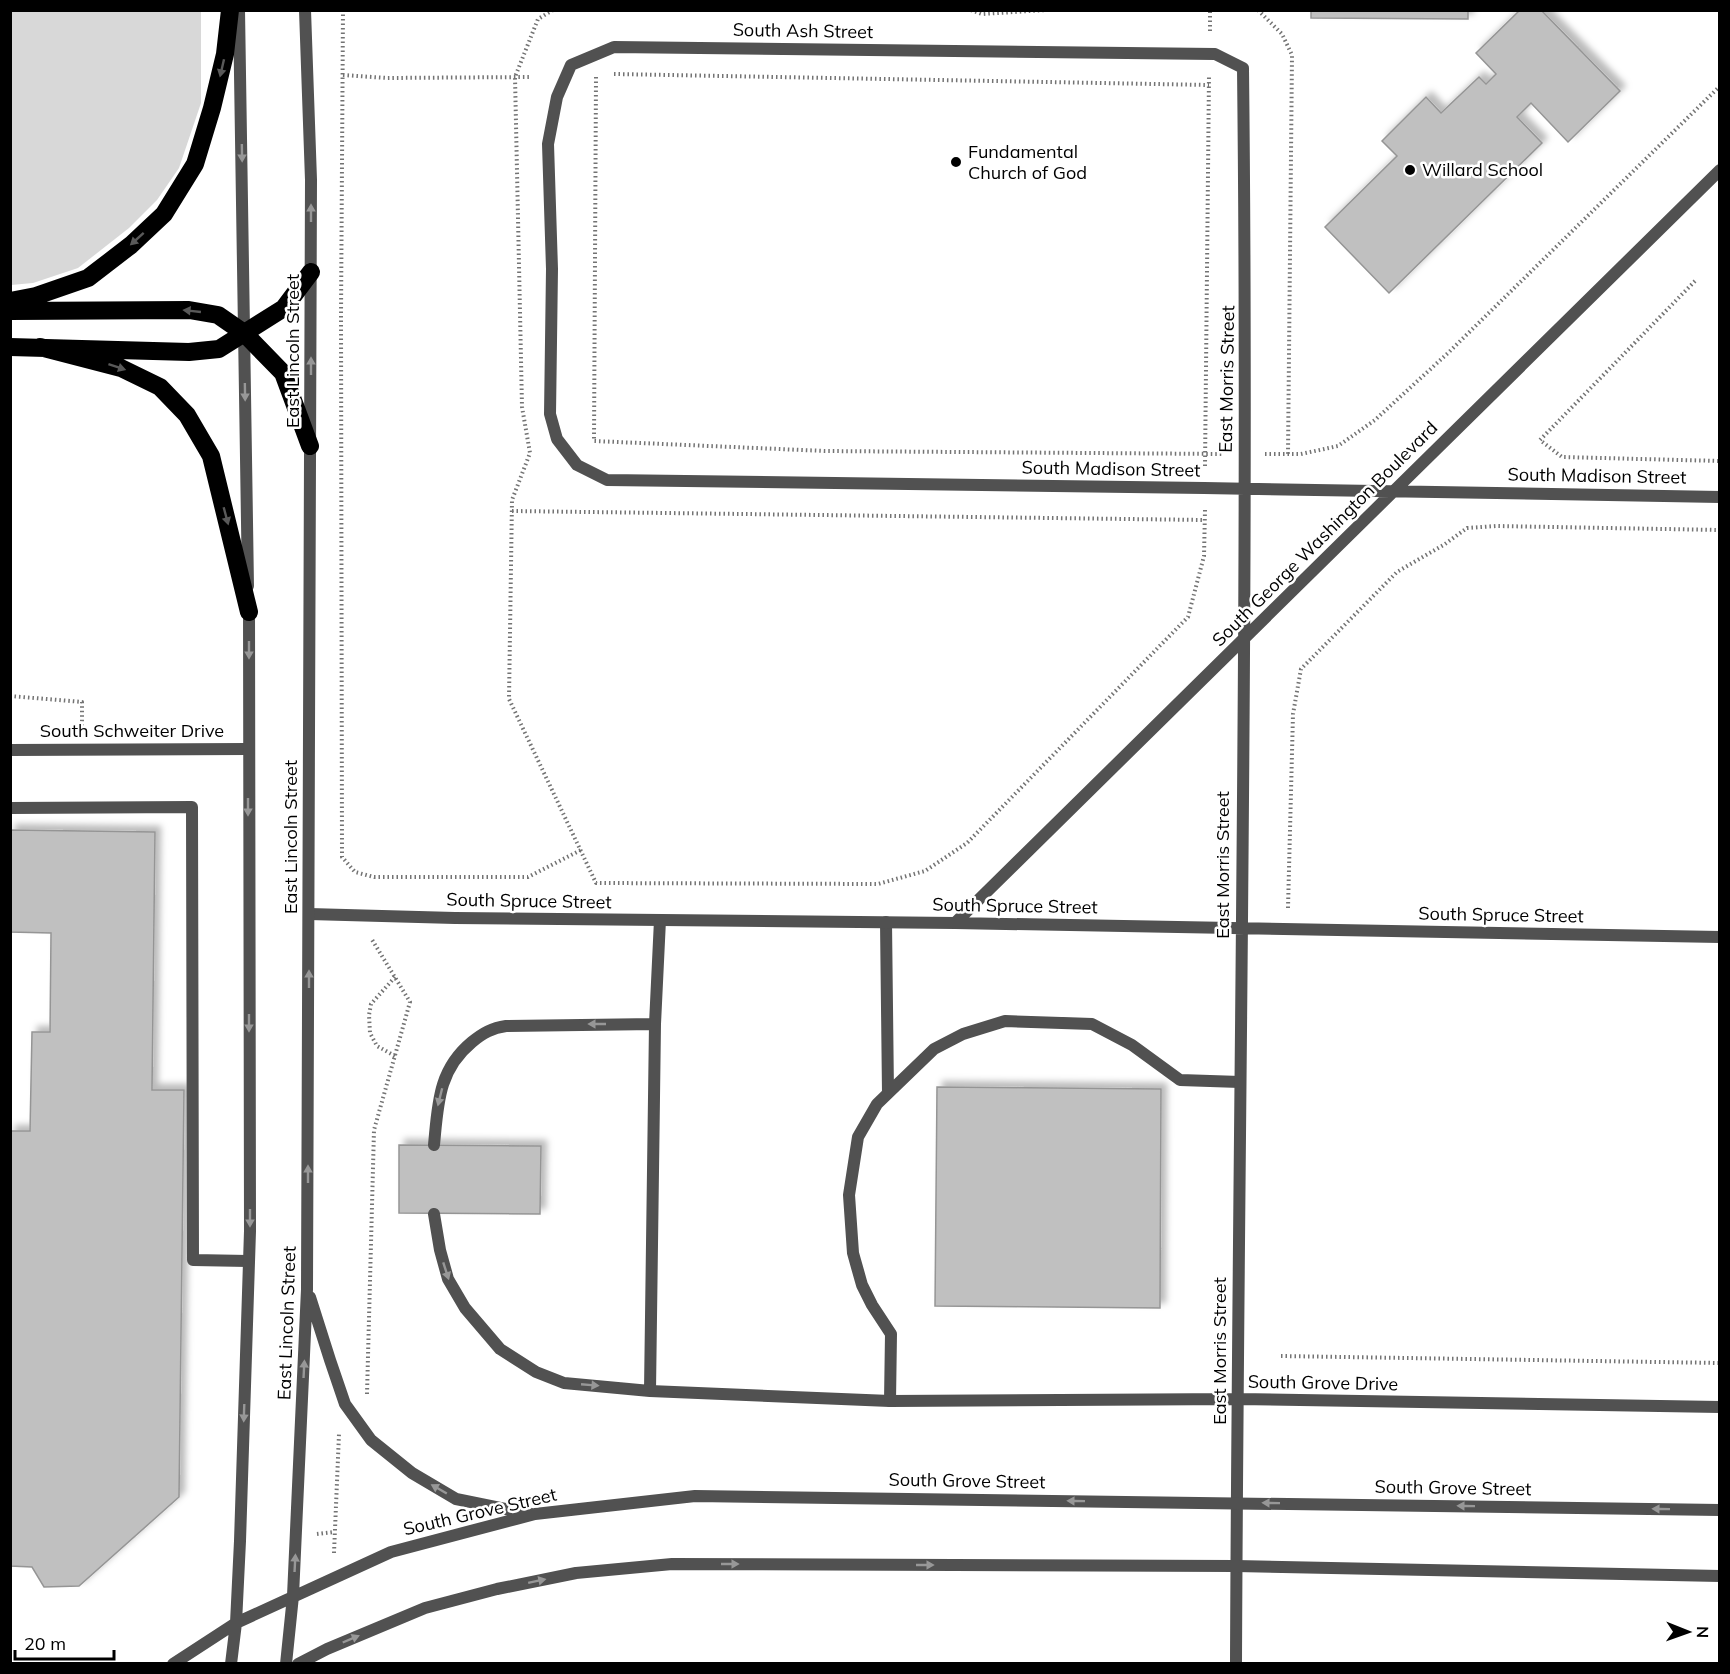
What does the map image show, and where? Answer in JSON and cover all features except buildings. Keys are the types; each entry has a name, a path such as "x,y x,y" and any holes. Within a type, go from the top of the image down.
{"highway":[{"path":"10,301 36,296 88,278 131,245 164,214 195,164 225,54 230,10"},
{"path":"10,347 189,352 219,349 284,308 311,272"},
{"path":"10,311 189,310 218,315 244,333 283,372 310,446"},
{"path":"40,347 121,368 160,387 187,416 211,456 249,612"}],"street":[{"path":"231,1664 236,1623 249,1261 249,612 239,10"},
{"name":"East Lincoln Street","path":"286,1664 293,1596 308,1289 311,180 305,10"},
{"name":"South Ash Street","path":"577,465 557,439 550,414 552,269 548,144 557,97 571,65 614,47 1215,54 1243,68"},
{"name":"East Morris Street","path":"1236,1664 1246,299 1243,68"},
{"name":"South George Washington Boulevard","path":"955,923 1719,170"},
{"name":"South Madison Street","path":"577,465 607,480 1719,497"},
{"name":"South Schweiter Drive","path":"13,750 248,749"},
{"path":"10,808 192,807 193,1260 249,1261"},
{"name":"South Spruce Street","path":"309,914 1719,937"},
{"path":"650,1391 655,1024 660,920"},
{"path":"886,922 888,1093"},
{"path":"890,1401 891,1334 862,1285 853,1253 849,1195 858,1137 877,1104 934,1049 963,1034 1005,1021 1092,1024 1132,1045 1180,1080 1240,1082"},
{"path":"434,1145 438,1103 448,1068 459,1052 491,1029 506,1026 655,1024"},
{"name":"South Grove Drive","path":"434,1214 448,1279 465,1308 500,1349 536,1372 564,1383 650,1391 890,1401 1238,1399 1719,1407"},
{"path":"308,1289 345,1404 371,1440 412,1473 456,1499 535,1514"},
{"name":"South Grove Street","path":"236,1623 391,1552 535,1514 695,1496 1719,1510"},
{"path":"298,1664 327,1649 425,1608 497,1589 576,1573 672,1564 1236,1566 1719,1576"},
{"path":"173,1664 236,1623"}],"path":[{"path":"343,10 342,857 355,872 374,877 528,877 581,850"},
{"path":"553,10 538,19 514,77 522,407 530,453 512,501 509,699 596,883 878,884 925,871 968,843 1188,617 1204,556 1210,10"},
{"path":"971,10 982,14 1046,10"},
{"path":"1258,10 1282,34 1292,56 1288,454"},
{"path":"596,73 594,441 825,451 1301,454 1338,446 1375,420 1448,353 1719,86"},
{"path":"608,74 1209,85"},
{"path":"343,75 387,78 531,77"},
{"path":"1695,281 1539,440 1562,457 1719,460"},
{"path":"512,511 1204,520"},
{"path":"1287,929 1293,714 1301,669 1397,572 1445,544 1467,528 1496,526 1719,530"},
{"path":"10,696 82,702 82,750"},
{"path":"367,1405 374,1130 410,1002 370,938"},
{"path":"395,977 371,1004 369,1015 370,1032 377,1046 395,1056"},
{"path":"1281,1356 1719,1363"},
{"path":"334,1553 339,1431"},
{"path":"315,1534 334,1532"}],"shaded area":[{"path":"11,10 201,11 201,103 179,168 157,200 129,228 78,268 33,283 11,285"}],"place":[{"name":"Fundamental Church of God","path":"956,162"},
{"name":"Willard School","path":"1410,170"}]}
